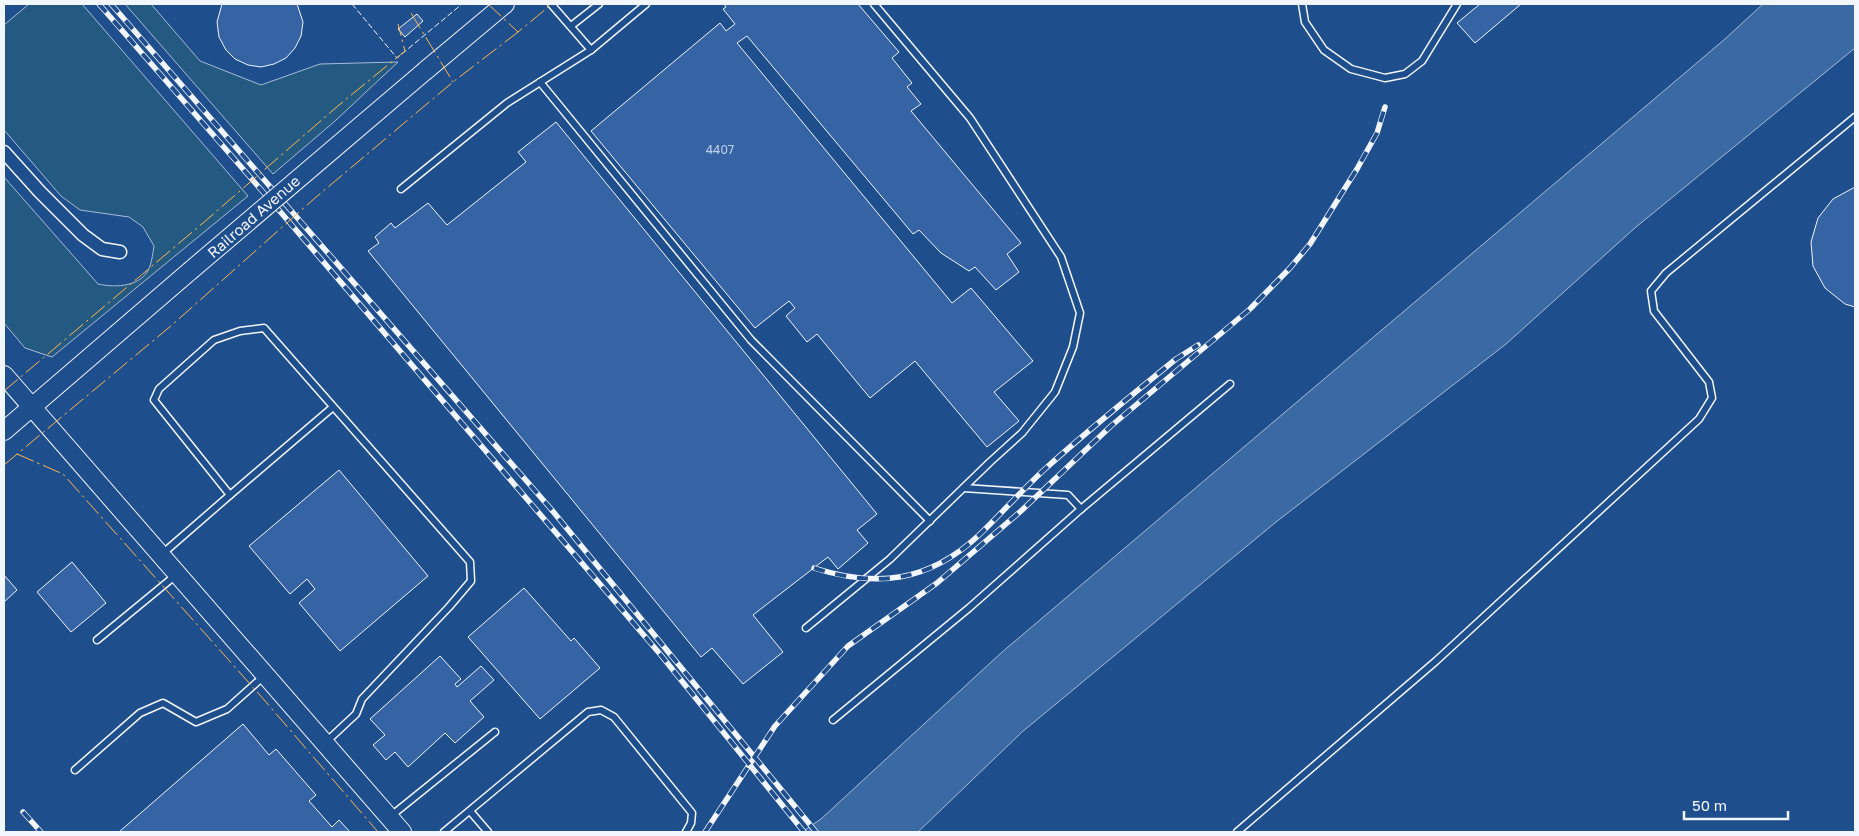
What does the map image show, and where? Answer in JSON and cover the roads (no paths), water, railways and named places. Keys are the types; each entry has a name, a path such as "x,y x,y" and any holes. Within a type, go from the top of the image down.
{"street":[{"name":"Railroad Avenue","path":"4,431 506,4"},
{"path":"4,152 40,192 83,235 102,249 120,252"},
{"path":"4,375 402,832"}],"lane":[{"path":"551,4 591,50"},
{"path":"572,26 599,4"},
{"path":"401,189 507,103 591,50 646,4"},
{"path":"806,628 890,559 1022,433 1054,392 1073,347 1080,313 1061,257 975,126 874,4"},
{"path":"1302,4 1305,22 1324,50 1350,69 1385,78 1405,74 1422,61 1457,4"},
{"path":"540,82 751,340 930,521"},
{"path":"1237,832 1436,661 1699,419 1712,398 1709,382 1654,311 1651,291 1666,273 1855,117"},
{"path":"230,495 154,400 159,389 214,340 240,331 264,328 470,562 471,581 362,699 356,714 325,743"},
{"path":"833,720 969,608 1081,509 1230,384"},
{"path":"161,555 333,407"},
{"path":"964,488 1068,495 1081,509"},
{"path":"97,640 177,574"},
{"path":"75,770 140,713 163,703 196,722 226,709 265,675"},
{"path":"444,832 588,712 601,710 614,717 692,813 691,823 686,832"},
{"path":"389,817 495,732"},
{"path":"470,811 488,832"}],"railway":[{"path":"99,4 284,216 660,654 804,832"},
{"path":"111,4 551,509 816,832"},
{"path":"705,832 775,726 848,646 937,583 1021,511 1111,426 1250,309 1290,268 1310,244 1357,169 1377,133 1385,107"},
{"path":"814,568 859,578 880,579 901,577 921,572 940,563 978,536 1036,477 1093,427 1176,359 1198,345"},
{"path":"23,812 41,832"}]}
